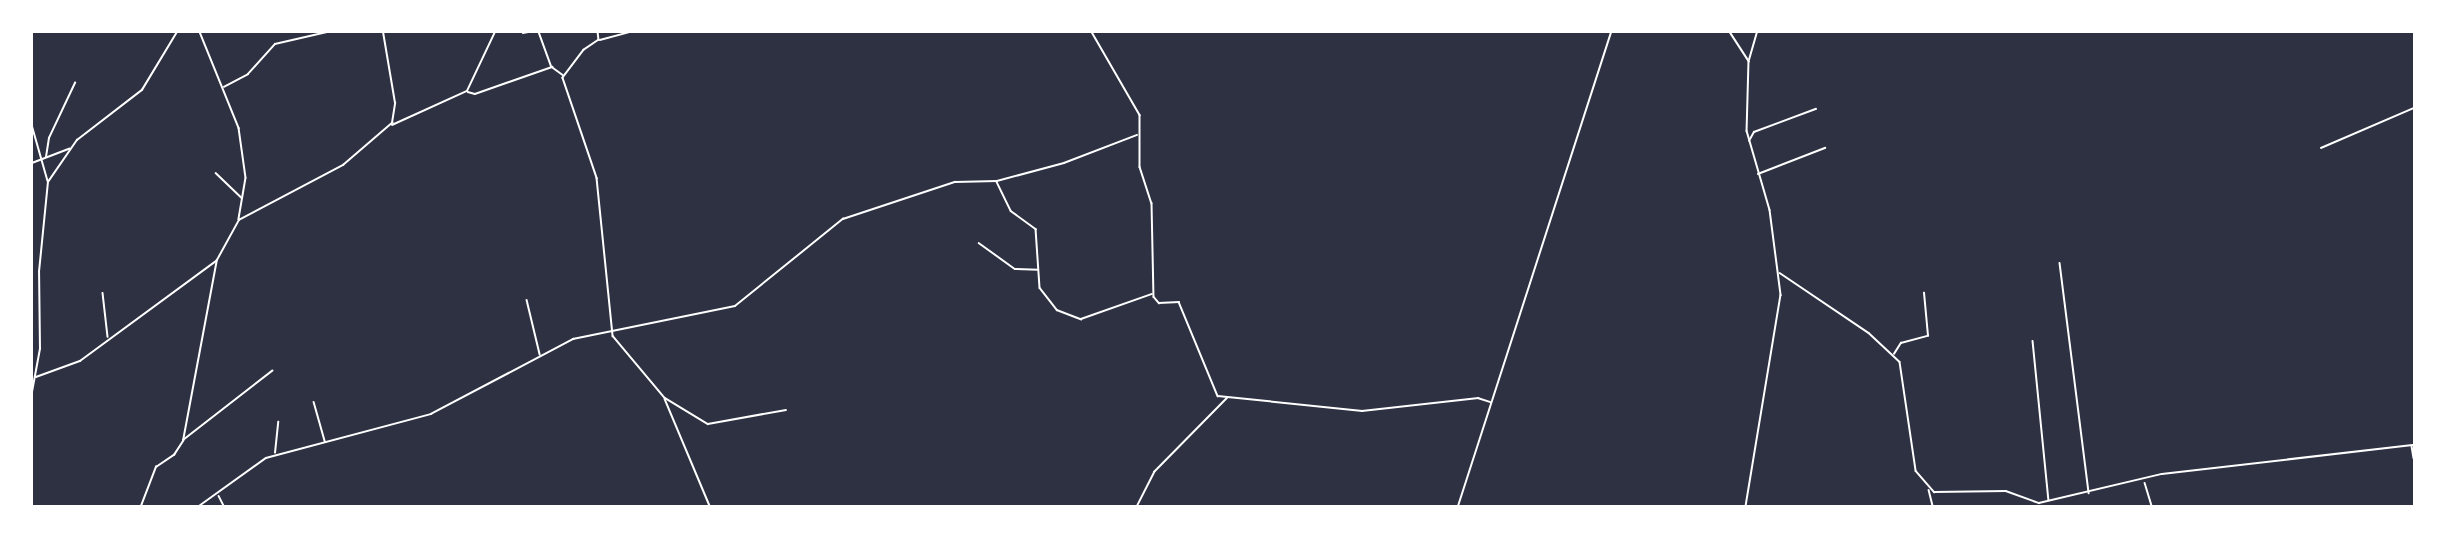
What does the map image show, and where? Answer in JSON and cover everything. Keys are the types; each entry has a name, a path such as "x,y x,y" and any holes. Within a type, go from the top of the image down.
{"street":[{"path":"48,182 70,148 142,90 177,32"},
{"path":"183,441 217,260 239,220 246,178 238,128 200,32"},
{"path":"223,88 248,74 275,44 327,32"},
{"path":"343,32 348,32"},
{"path":"384,32 395,103 390,126"},
{"path":"467,92 495,32"},
{"path":"524,33 528,32"},
{"path":"539,32 552,67 564,76 597,178 611,330 665,398 710,507"},
{"path":"598,32 599,40"},
{"path":"564,76 599,40 629,32"},
{"path":"1092,32 1138,109 1137,135 1152,203 1153,294 1159,303 1179,302 1218,396 1362,411 1478,398 1490,402"},
{"path":"1458,507 1611,32"},
{"path":"1730,32 1749,61"},
{"path":"1746,507 1777,330 1780,273 1770,210 1757,175 1749,142 1749,61 1758,32"},
{"path":"239,220 344,165 390,126 467,92 475,94 552,67"},
{"path":"46,157 49,138 75,83"},
{"path":"2320,148 2415,108"},
{"path":"1749,142 1754,132 1816,109"},
{"path":"32,125 48,182 35,378 32,392"},
{"path":"199,507 219,496 275,454 431,414 573,339 735,306 843,219 962,181 997,182 1137,135"},
{"path":"32,163 70,148"},
{"path":"1757,175 1825,148"},
{"path":"216,173 242,198"},
{"path":"997,182 1011,211 1036,229 1043,294 1072,319 1153,294"},
{"path":"979,243 1015,269 1039,270"},
{"path":"35,378 72,365 217,260"},
{"path":"2060,263 2090,494"},
{"path":"1780,273 1894,355 1905,375 1904,414 1916,471 1929,489 1933,507"},
{"path":"104,293 108,337"},
{"path":"1894,355 1901,343 1928,336 1924,293"},
{"path":"527,300 540,355"},
{"path":"2033,341 2049,501"},
{"path":"141,507 156,467 174,455 183,441 272,371"},
{"path":"1137,507 1154,472 1228,397"},
{"path":"665,398 708,424 786,410"},
{"path":"314,402 325,441"},
{"path":"275,454 278,422"},
{"path":"1929,489 2006,491 2031,502 2049,501 2206,468 2352,456 2413,445 2415,458"},
{"path":"2145,482 2152,507"},
{"path":"219,496 224,507"}]}
